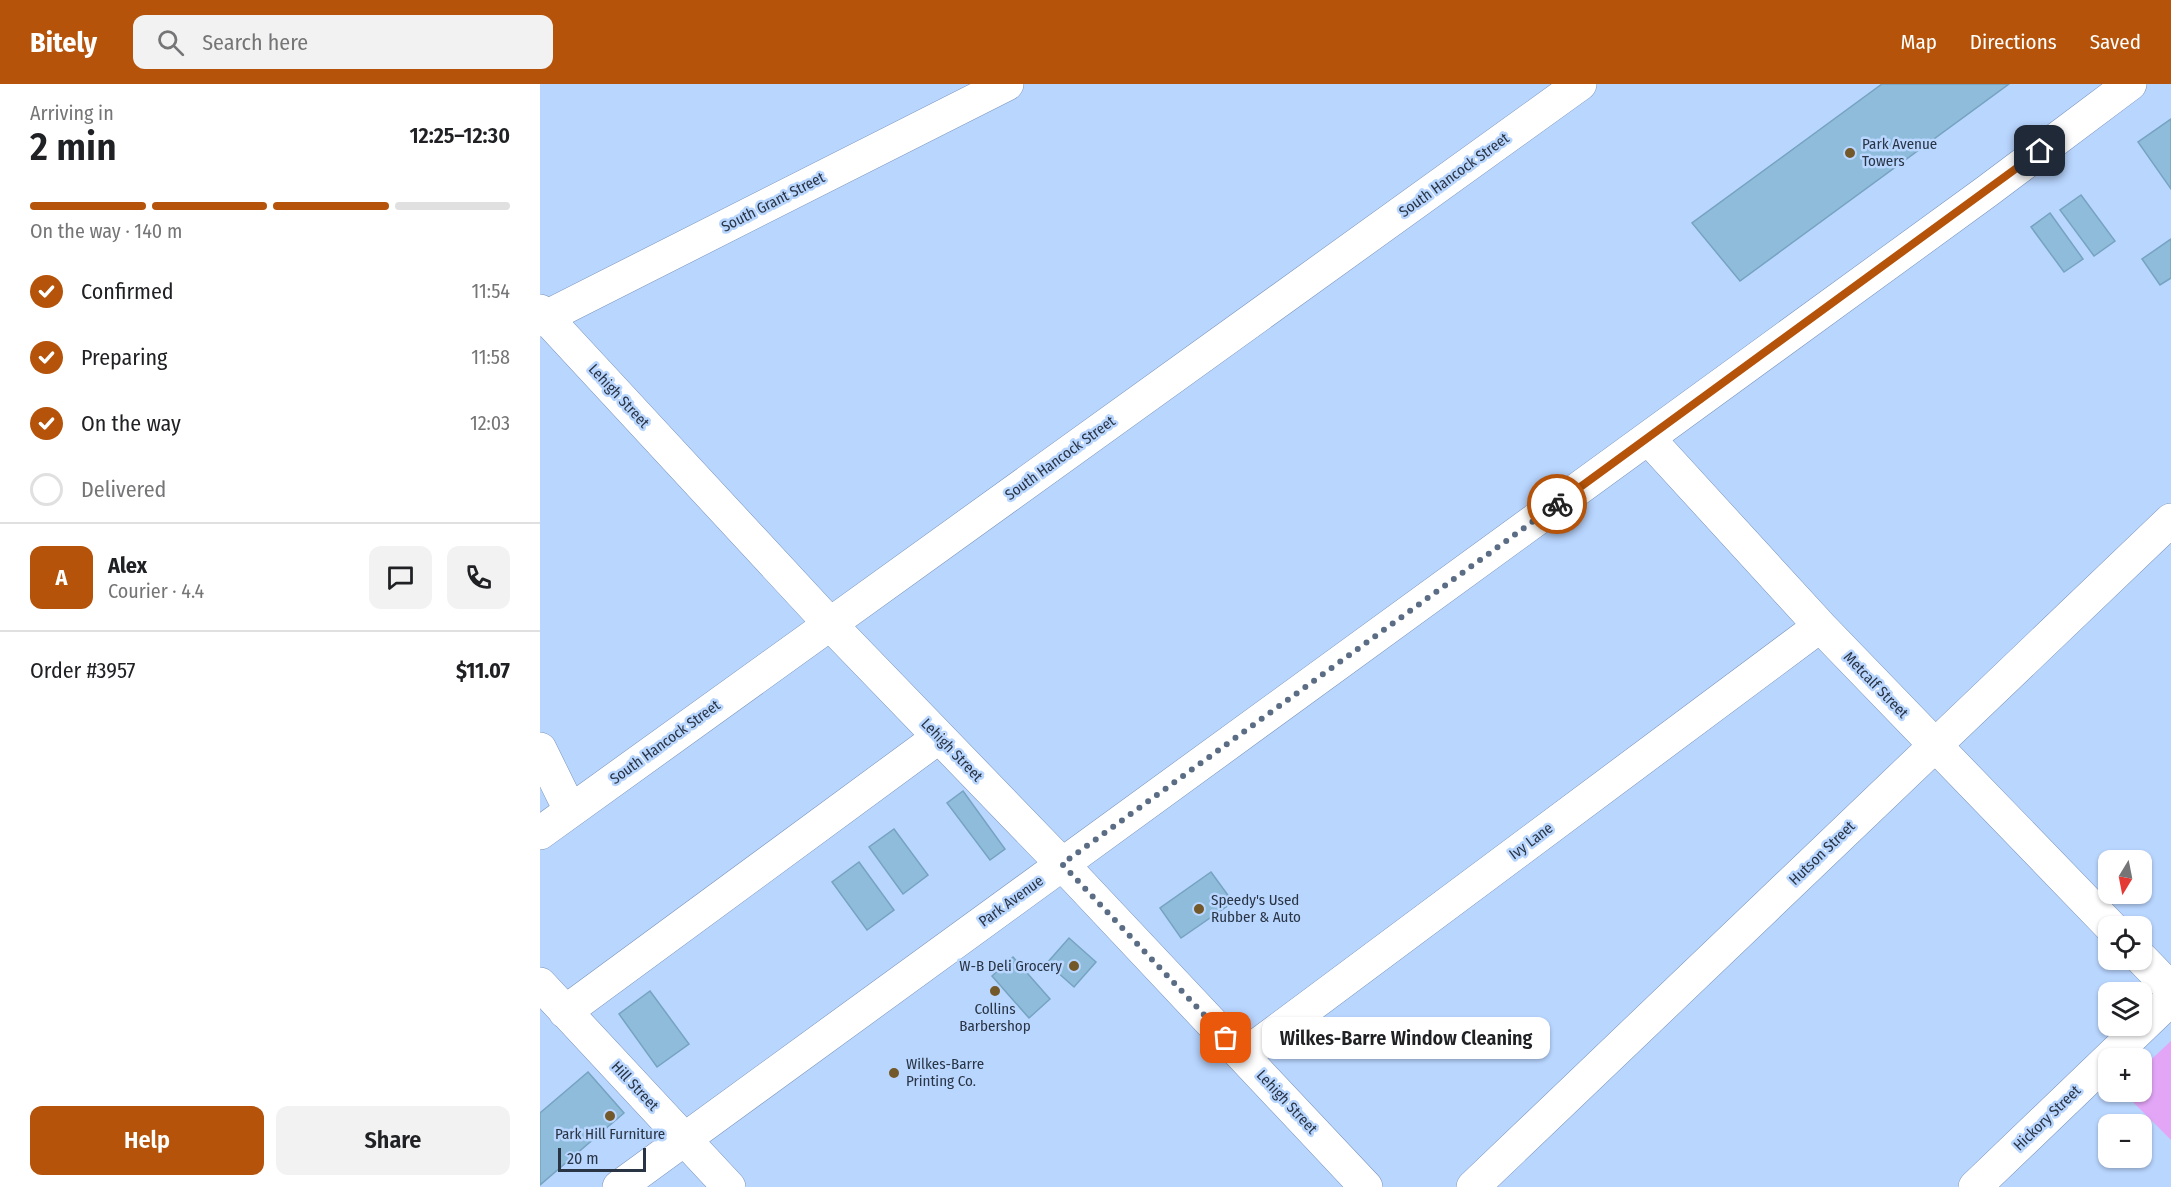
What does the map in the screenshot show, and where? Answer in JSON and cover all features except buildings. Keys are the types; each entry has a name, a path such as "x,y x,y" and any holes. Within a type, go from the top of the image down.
{"street":[{"name":"South Grant Street","path":"542,316 1007,84"},
{"name":"South Hancock Street","path":"540,833 1580,84"},
{"name":"Park Avenue","path":"619,1187 2130,84"},
{"name":"Lehigh Street","path":"542,316 830,624 1062,864 1366,1187"},
{"name":"Metcalf Street","path":"1648,438 1820,626 2100,916"},
{"name":"Hutson Street","path":"1473,1187 2171,520"},
{"name":"Ivy Lane","path":"1243,1056 1820,626"},
{"path":"565,1012 939,737"},
{"path":"540,749 570,810"},
{"path":"2152,969 2171,989"},
{"name":"Hill Street","path":"540,984 729,1187"},
{"name":"Hickory Street","path":"1987,1183 2171,999"}],"shaded area":[{"path":"2171,1041 2171,1140 2152,1121 2152,1114 2145,1114 2133,1102 2152,1102 2152,1059"}],"way so far":[{"path":"1226,1038 1062,864 1557,504"}],"place":[{"name":"Park Avenue Towers","path":"1850,153"},
{"name":"Speedy's Used Rubber & Auto","path":"1199,909"},
{"name":"W-B Deli Grocery","path":"1074,966"},
{"name":"Collins Barbershop","path":"995,991"},
{"name":"Wilkes-Barre Window Cleaning","path":"1226,1038"},
{"name":"Wilkes-Barre Printing Co.","path":"894,1073"},
{"name":"Park Hill Furniture","path":"610,1116"}],"route":[{"path":"1557,504 2040,151"}]}
